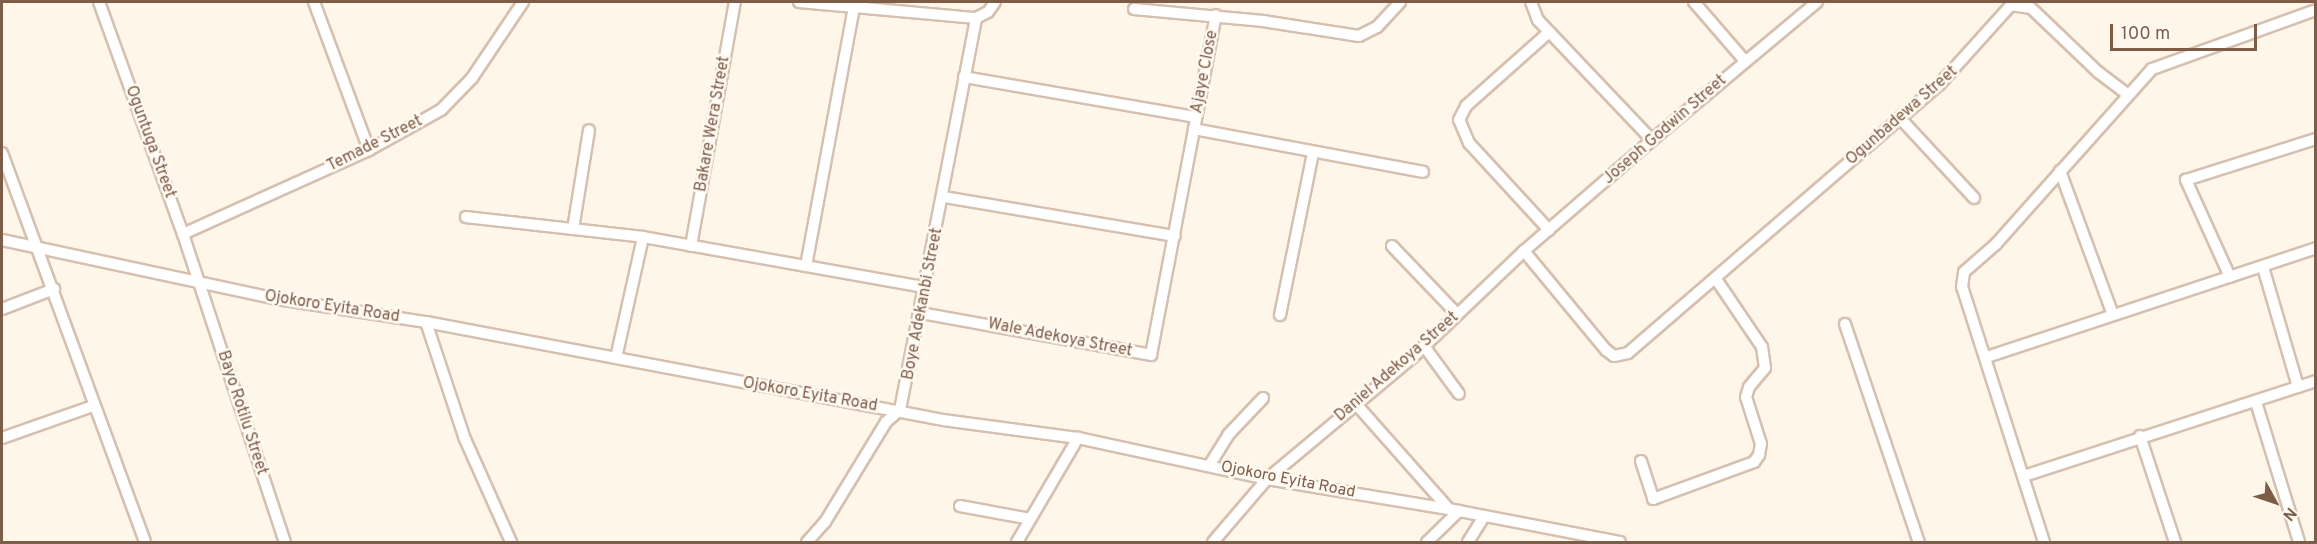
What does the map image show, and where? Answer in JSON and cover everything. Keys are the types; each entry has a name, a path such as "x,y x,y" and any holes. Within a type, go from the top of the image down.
{"street":[{"name":"Oguntuga Street","path":"99,2 183,234 197,284"},
{"path":"314,2 369,150"},
{"name":"Temade Street","path":"183,234 369,150 452,100 523,2"},
{"name":"Bakare Wera Street","path":"691,246 735,2"},
{"path":"799,2 854,3 976,18 988,12 995,2"},
{"path":"1134,9 1216,15 1359,36 1377,27 1400,2"},
{"path":"1531,2 1538,20 1652,140"},
{"path":"1694,2 1745,61"},
{"name":"Joseph Godwin Street","path":"1524,251 1817,2"},
{"path":"806,266 854,3"},
{"name":"Ogunbadewa Street","path":"1524,251 1614,356 1628,353 1716,279 1966,59 2009,3 2031,8 2098,72 2127,94"},
{"path":"2044,543 1987,357 1962,287 1964,272 1996,244 2127,94 2161,64 2316,10"},
{"name":"Ajaye Close","path":"1175,236 1216,15"},
{"name":"Boye Adekanbi Street","path":"900,410 944,197 976,18"},
{"path":"1549,32 1466,106 1459,120 1469,143 1549,230"},
{"path":"964,77 1196,117"},
{"path":"1900,118 1974,198"},
{"path":"1194,129 1423,172"},
{"path":"573,229 589,130"},
{"path":"2229,277 2186,180 2316,139"},
{"path":"2,153 36,248 54,289 93,406 145,543"},
{"path":"1280,315 1313,153"},
{"path":"2060,171 2113,315"},
{"path":"944,197 1175,236"},
{"path":"466,217 643,237 924,286"},
{"name":"Wale Adekoya Street","path":"921,313 1151,355 1175,236"},
{"path":"616,358 643,237"},
{"name":"Ojokoro Eyita Road","path":"2,240 197,284 426,322 900,410 1078,438 1267,479 1454,510 1571,538 1620,543"},
{"path":"1392,246 1457,314"},
{"path":"1987,357 2316,249"},
{"name":"Daniel Adekoya Street","path":"1213,543 1267,479 1424,346 1524,251"},
{"path":"2263,267 2298,387"},
{"path":"1641,461 1653,499 1754,462 1759,455 1761,444 1746,397 1749,387 1765,368 1762,347 1716,279"},
{"name":"Bayo Rotilu Street","path":"197,284 283,542"},
{"path":"2,309 54,289"},
{"path":"426,322 465,439 511,543"},
{"path":"1845,324 1919,543"},
{"path":"1424,346 1459,394"},
{"path":"2024,476 2140,436 2256,402 2316,381"},
{"path":"1209,466 1228,435 1263,398"},
{"path":"2256,402 2299,543"},
{"path":"1356,404 1454,510 1427,543"},
{"path":"2,438 93,406"},
{"path":"807,543 825,522 886,422 900,410"},
{"path":"2140,436 2175,543"},
{"path":"1017,543 1078,438"},
{"path":"960,506 1030,519"},
{"path":"1468,543 1483,518"}]}
